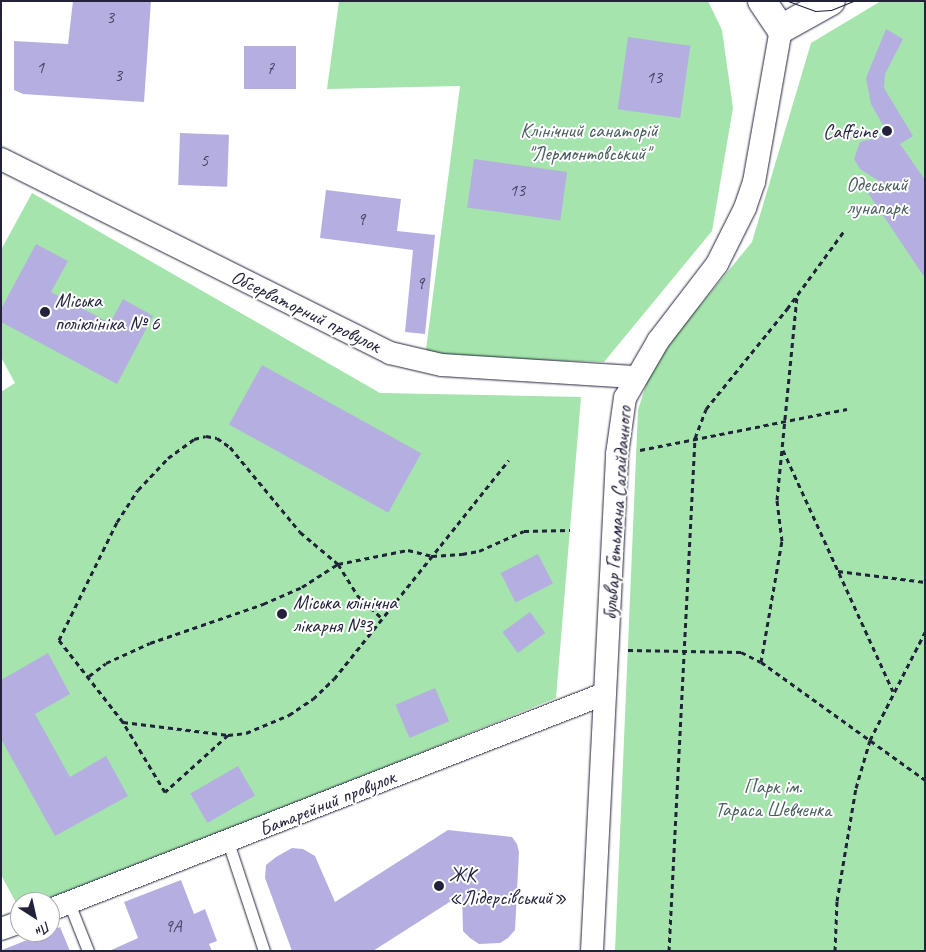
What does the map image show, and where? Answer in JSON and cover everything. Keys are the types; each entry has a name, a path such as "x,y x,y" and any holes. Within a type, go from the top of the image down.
{"street":[{"path":"762,1 781,29 831,1"},
{"name":"бульвар Гетьмана Сагайдачного","path":"592,951 618,454 625,398 634,378 717,264 745,208 754,182 781,29"},
{"name":"Обсерваторний провулок","path":"1,158 390,353 442,365 634,378"},
{"name":"Батарейний провулок","path":"60,906 604,694"}],"lane":[{"path":"228,842 264,951"},
{"path":"60,906 88,951"}],"path":[{"path":"669,951 695,438 706,409 797,295 844,231"},
{"path":"761,662 782,541 777,500 797,295"},
{"path":"618,454 847,409"},
{"path":"228,735 165,792 123,722 59,640 117,522 138,490 168,458 194,439 206,436 218,438 230,446 300,532 338,564 357,595 382,618"},
{"path":"783,450 893,692"},
{"path":"123,722 228,735 263,727 313,699 334,679 509,460"},
{"path":"89,676 106,663 142,646 263,604 302,586 338,564 408,550 432,556 479,551 524,531 570,530"},
{"path":"838,570 925,582"},
{"path":"835,951 844,845 870,740 925,632"},
{"path":"608,650 740,652 761,662 925,780"}],"green space":[{"name":"Клінічний санаторій \"Лермонтовський\"","path":"339,1 708,1 722,30 733,108 712,231 604,362 425,357 460,86 327,89"},
{"name":"Парк ім. Тараса Шевченка","path":"881,1 925,1 925,951 615,951 638,410 648,378 670,342 752,242 811,43"},
{"name":"Міська клінічна лікарня №3","path":"32,193 380,393 581,397 556,698 60,900 60,892 10,892 1,875 1,392 15,383 1,357 1,250"}],"building":[{"path":"73,1 151,1 144,102 23,94 14,90 14,41 68,44"},
{"path":"886,29 903,39 885,74 884,88 913,136 900,144 925,180 925,278 868,193 882,183 860,169 854,159 860,142 888,134 871,104 866,78"},
{"path":"628,37 690,46 680,118 618,109"},
{"path":"244,46 296,46 296,89 244,89"},
{"path":"180,133 229,135 227,187 178,185"},
{"path":"474,159 567,172 560,221 467,208"},
{"path":"326,190 401,199 397,231 435,235 425,334 405,332 413,250 320,238"},
{"name":"Міська поліклініка № 6","path":"36,244 68,261 51,292 110,323 123,299 153,316 117,384 1,322 1,309"},
{"path":"262,365 421,453 388,513 229,424"},
{"path":"538,554 553,583 516,602 501,573"},
{"path":"530,612 545,633 518,653 502,632"},
{"path":"48,653 70,694 35,714 70,777 106,756 128,796 55,836 1,739 1,680"},
{"path":"435,688 449,721 409,738 395,705"},
{"path":"238,766 255,795 207,823 190,794"},
{"name":"ЖК «Лідерсівський»","path":"448,830 512,837 517,844 519,852 515,930 508,938 500,943 479,944 470,938 463,931 462,894 373,951 292,951 265,878 266,865 276,857 292,848 303,849 315,856 335,902"},
{"path":"181,880 194,914 205,909 217,941 209,944 212,951 109,951 138,938 124,902"},
{"path":"60,927 70,951 3,951 22,942 60,942"}],"tram line":[{"path":"788,1 815,11 831,10 853,1"}],"place":[{"name":"Caffeine","path":"887,131"},
{"name":"Міська поліклініка № 6","path":"45,312"},
{"name":"Міська клінічна лікарня №3","path":"282,614"},
{"name":"ЖК «Лідерсівський»","path":"439,886"}],"park label":[{"name":"Одеський лунапарк","path":"877,196"}]}
